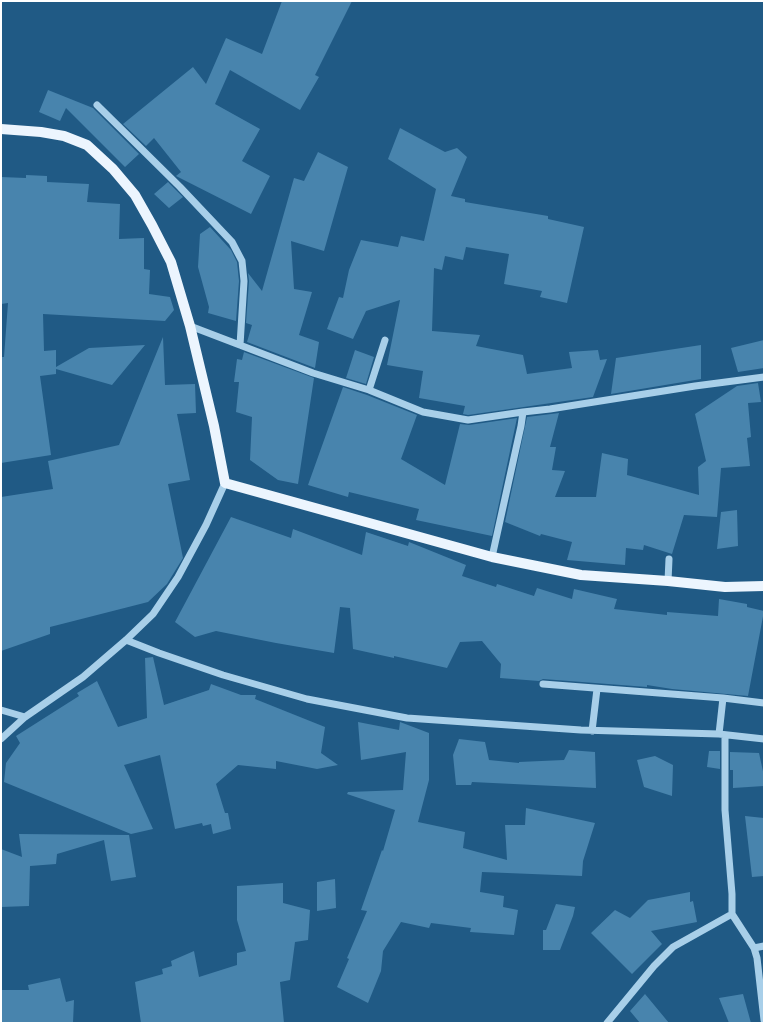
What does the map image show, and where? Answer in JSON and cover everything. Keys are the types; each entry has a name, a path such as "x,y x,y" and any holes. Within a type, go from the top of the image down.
{"main road":[{"path":"1,129 42,132 64,136 87,145 113,169 135,195 171,262 190,326 214,426 225,483 492,557 580,575 668,581 725,587 764,586"}],"street":[{"path":"97,105 180,187 232,242 242,261 244,282 240,345"},
{"path":"190,326 313,373 369,390 423,412 468,420 523,414 695,386 764,377"},
{"path":"369,390 385,340"},
{"path":"492,557 523,414"},
{"path":"1,739 25,717 83,677 126,640 153,614 178,577 206,525 225,483"},
{"path":"668,559 668,581"},
{"path":"126,640 223,675 314,700 407,718 721,732 764,739"},
{"path":"542,684 597,692 764,703"},
{"path":"592,727 597,692"},
{"path":"722,701 721,732 725,810 732,894 732,914 754,948 757,958 764,1020"},
{"path":"1,710 25,717"},
{"path":"607,1023 654,966 673,947 732,914"},
{"path":"754,948 764,946"}],"building":[{"path":"282,1 352,1 315,75 319,77 300,110 230,70 215,104 260,129 242,161 270,176 251,214 176,176 181,172 154,138 146,146 123,124 193,67 206,84 226,38 262,54"},
{"path":"48,90 93,108 139,154 125,167 66,108 60,121 39,112"},
{"path":"400,128 445,152 457,148 467,157 451,196 465,199 465,202 548,216 548,219 584,227 567,303 540,297 542,291 504,284 509,254 466,247 463,260 445,256 442,270 434,268 432,331 480,335 476,346 523,355 527,374 572,368 569,352 598,350 600,360 607,359 593,397 468,415 463,414 465,406 419,398 423,371 387,365 400,300 366,311 353,339 327,329 339,297 343,298 349,270 361,240 398,247 401,236 424,241 436,189 388,159"},
{"path":"318,152 348,167 324,251 291,241 294,289 312,292 299,335 319,342 315,368 247,342 252,325 246,323 249,281 248,273 262,291 294,178 304,181"},
{"path":"26,175 47,176 47,182 89,184 87,202 120,204 119,239 144,238 144,269 150,270 149,294 170,297 174,310 165,321 43,314 44,351 56,350 56,367 89,348 145,345 112,385 56,369 56,374 40,376 51,455 1,463 1,357 4,357 8,303 1,304 1,177 26,178"},
{"path":"168,182 183,197 169,208 154,194"},
{"path":"210,227 231,250 237,262 239,281 236,321 208,313 209,307 198,267 200,234"},
{"path":"163,337 165,385 195,384 196,413 177,414 190,480 168,484 183,558 167,584 148,602 50,627 50,634 1,651 1,497 53,489 48,461 119,445"},
{"path":"764,340 764,368 738,372 731,348"},
{"path":"701,345 701,379 611,394 616,358"},
{"path":"355,350 374,357 366,384 346,378"},
{"path":"244,352 314,378 298,484 278,480 250,460 252,417 236,412 239,382 234,382 237,359 242,360"},
{"path":"758,383 761,402 748,403 751,437 747,438 750,466 721,468 717,517 684,515 672,554 644,545 643,550 626,548 625,565 567,560 572,542 541,534 540,536 505,522 527,417 559,413 550,447 556,447 552,470 565,471 555,497 596,497 602,453 628,459 627,475 699,495 698,467 706,461 695,414 737,386"},
{"path":"343,387 417,415 401,459 445,485 460,424 469,425 517,418 492,536 416,520 419,509 349,492 348,497 308,485"},
{"path":"737,510 738,546 717,549 721,512"},
{"path":"231,517 291,538 293,529 362,555 366,532 408,546 409,542 466,565 462,576 496,587 497,584 534,596 537,588 572,599 574,589 617,599 614,609 667,615 667,612 718,616 719,599 747,604 747,607 764,611 748,696 672,689 647,685 647,687 543,679 539,681 500,678 501,664 482,641 460,642 447,668 394,656 394,658 353,649 350,608 340,607 334,653 216,631 195,637 175,622"},
{"path":"153,657 164,705 209,690 211,684 241,695 256,695 255,699 325,727 321,753 338,765 317,769 276,761 276,769 238,765 216,784 225,813 228,813 231,829 213,834 211,824 203,826 202,823 175,829 160,755 124,765 153,829 131,834 4,782 6,763 20,743 16,736 79,696 77,693 97,681 118,727 147,718 145,658"},
{"path":"358,722 399,730 400,722 429,733 429,780 418,822 465,832 463,848 507,860 505,825 525,825 526,808 595,823 583,861 582,876 482,872 480,892 504,896 503,907 518,910 514,935 470,932 471,928 431,923 429,928 401,922 383,951 381,971 368,1003 337,987 349,959 347,958 367,911 361,910 382,850 383,851 395,810 347,794 348,792 403,790 406,752 361,760"},
{"path":"459,739 485,742 489,760 519,763 564,760 569,750 595,752 596,788 472,782 471,785 456,785 453,755"},
{"path":"709,751 720,751 720,769 707,767"},
{"path":"730,752 759,753 764,776 764,786 733,788 733,770 730,770"},
{"path":"655,756 673,765 672,796 644,787 637,760"},
{"path":"745,816 764,818 764,876 752,877"},
{"path":"19,834 129,835 136,877 111,881 104,840 57,854 56,864 30,866 29,906 1,907 1,849 22,857"},
{"path":"335,879 336,908 317,911 317,882"},
{"path":"283,883 283,903 310,910 308,940 295,942 290,980 280,982 284,1023 141,1023 135,982 163,974 162,969 172,966 171,961 194,951 199,977 237,965 237,953 246,951 237,920 237,886"},
{"path":"690,892 690,902 693,901 697,922 651,931 662,944 632,974 591,933 615,910 630,918 648,900"},
{"path":"556,904 575,907 573,916 560,950 543,950 543,930 546,930"},
{"path":"60,978 66,1002 74,1000 73,1023 1,1023 1,990 29,990 28,985"},
{"path":"645,994 669,1023 640,1023 630,1011"},
{"path":"743,994 751,1023 729,1023 719,998"}]}
